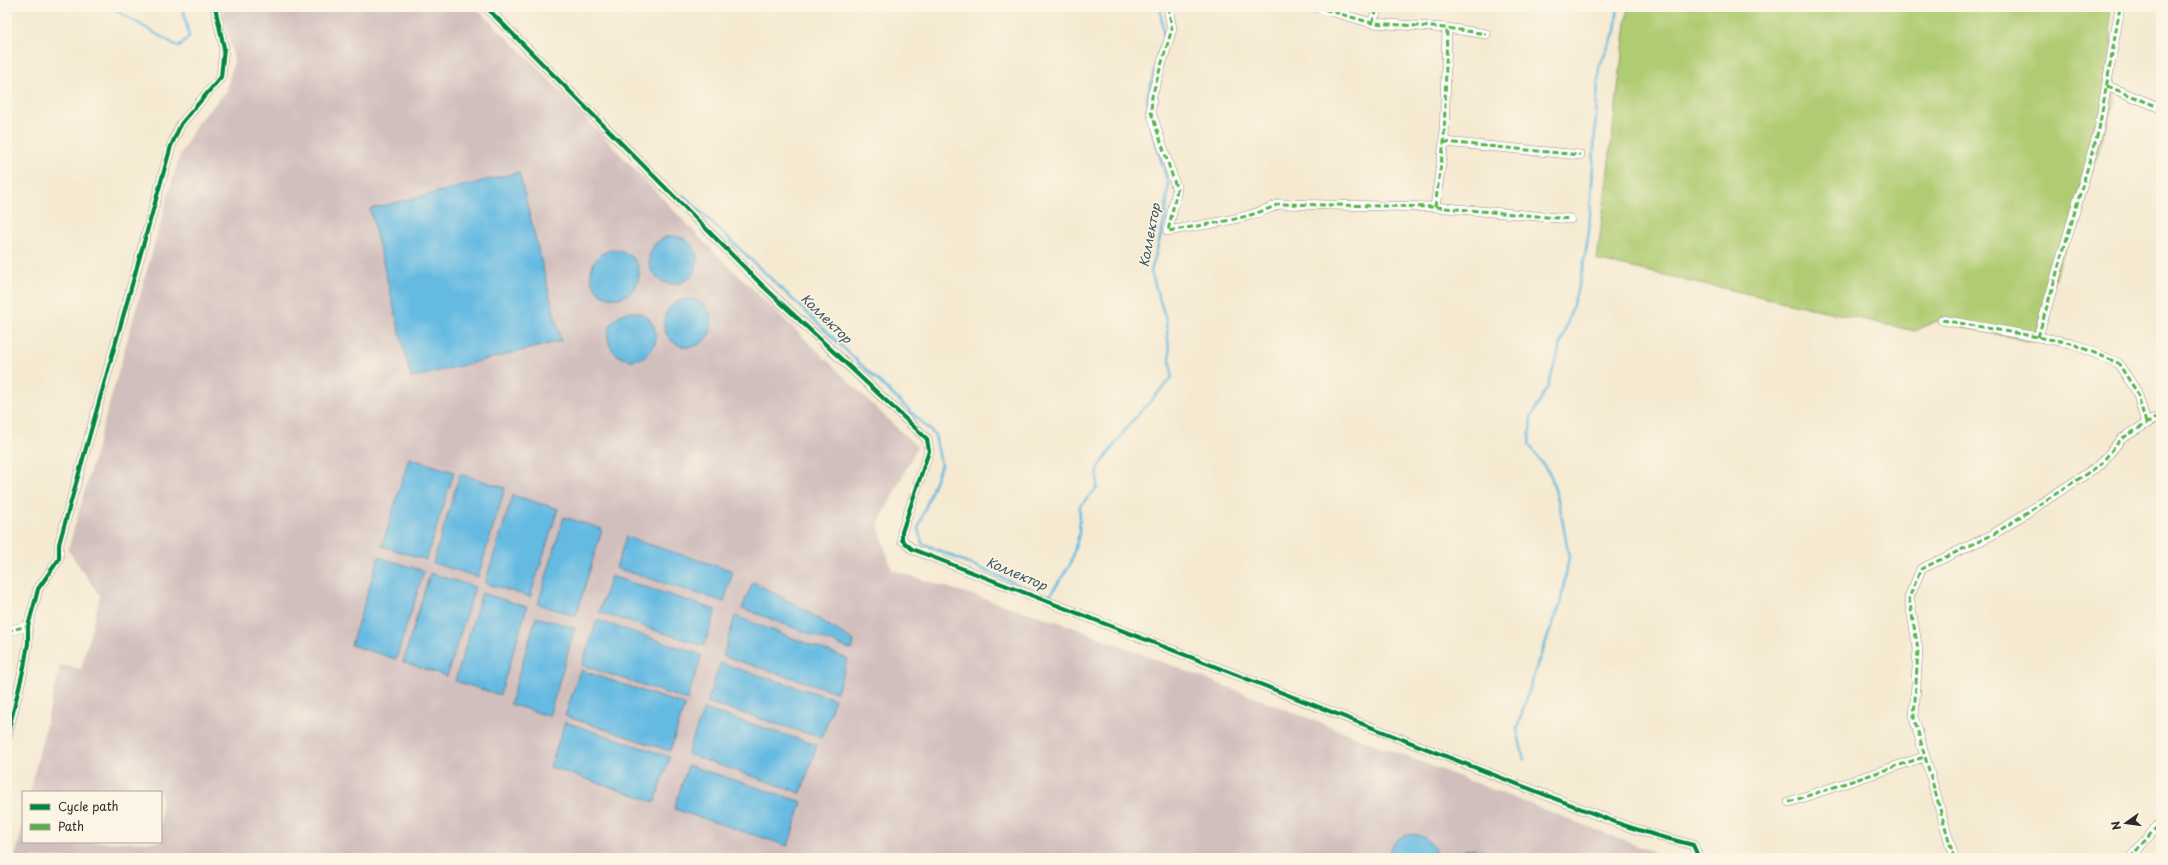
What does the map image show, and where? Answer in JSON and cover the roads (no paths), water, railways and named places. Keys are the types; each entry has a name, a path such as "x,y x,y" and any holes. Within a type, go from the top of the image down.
{"street":[{"path":"7,11 9,7"},
{"path":"7,737 24,667 28,643 28,626 38,589 59,559 59,544 171,146 181,124 221,77 224,67 224,48 215,7"},
{"path":"486,7 764,287 927,439 930,451 902,532 902,540 912,549 1623,825 1658,836 1693,844 1699,858"},
{"path":"1168,7 1172,29 1152,96 1151,112 1177,190 1168,231 1238,219 1262,212 1279,204 1435,207 1570,220"},
{"path":"1316,7 1372,24 1447,28 1486,34"},
{"path":"1372,24 1378,7"},
{"path":"2038,337 2100,130 2120,7"},
{"path":"1435,207 1444,142 1447,28"},
{"path":"2107,86 2161,108"},
{"path":"1444,142 1580,155"},
{"path":"1942,320 2071,344 2118,363 2137,392 2146,423"},
{"path":"1954,858 1914,718 1918,649 1909,598 1921,569 1994,534 2094,470 2100,465 2121,439 2161,415"},
{"path":"7,631 28,626"},
{"path":"1789,802 1924,757"},
{"path":"2130,858 2161,822"}],"water":[{"path":"519,172 561,341 411,378 370,209"},
{"path":"673,236 682,238 690,243 695,251 697,260 695,269 690,277 682,282 673,284 664,282 656,277 651,269 649,260 651,251 656,243 664,238"},
{"path":"615,250 624,252 632,257 637,265 639,274 637,283 632,291 624,296 615,298 606,296 598,291 593,283 591,274 593,265 598,257 606,252"},
{"path":"688,299 697,301 705,306 710,314 712,323 710,332 705,340 697,345 688,347 679,345 671,340 666,332 664,323 666,314 671,306 679,301"},
{"path":"632,312 641,314 649,319 654,327 656,336 654,345 649,353 641,358 632,360 623,358 615,353 610,345 608,336 610,327 615,319 623,314"},
{"path":"409,458 454,472 426,560 382,546"},
{"path":"460,474 505,488 478,577 433,563"},
{"path":"513,495 558,509 530,597 485,583"},
{"path":"564,517 602,529 576,616 538,604"},
{"path":"626,537 733,571 724,602 616,568"},
{"path":"379,557 424,571 396,659 351,645"},
{"path":"430,573 475,587 447,676 403,662"},
{"path":"611,576 716,610 704,646 599,612"},
{"path":"753,582 797,605 854,641 852,650 742,608"},
{"path":"482,593 527,607 500,695 455,681"},
{"path":"735,616 848,659 837,692 723,656"},
{"path":"536,617 575,628 549,716 510,704"},
{"path":"597,620 702,655 687,700 582,665"},
{"path":"720,663 835,699 822,738 707,702"},
{"path":"580,670 685,705 670,751 565,716"},
{"path":"704,709 817,745 801,793 687,754"},
{"path":"565,722 670,757 655,802 550,767"},
{"path":"688,765 802,802 788,846 674,809"},
{"path":"1414,834 1430,842 1436,853 1436,858 1388,858 1391,848 1396,841 1404,836"},
{"path":"1474,849 1482,851 1490,858 1454,858 1465,850"}],"waterway":[{"name":"Коллектор","path":"110,7 179,47 189,37 183,7"},
{"name":"Коллектор","path":"1148,103 1147,97 1164,38 1160,7"},
{"path":"1524,760 1517,729 1537,665 1560,605 1569,557 1560,507 1551,476 1529,444 1531,418 1548,386 1581,278 1589,232 1599,67 1615,31 1618,7"},
{"name":"Коллектор","path":"1046,597 1048,598 1070,565 1079,534 1080,506 1097,488 1098,468 1128,426 1172,377 1166,320 1151,272 1165,219 1168,184 1150,123"},
{"name":"Коллектор","path":"683,195 935,435 941,465 918,528 922,543 1028,589"}]}
